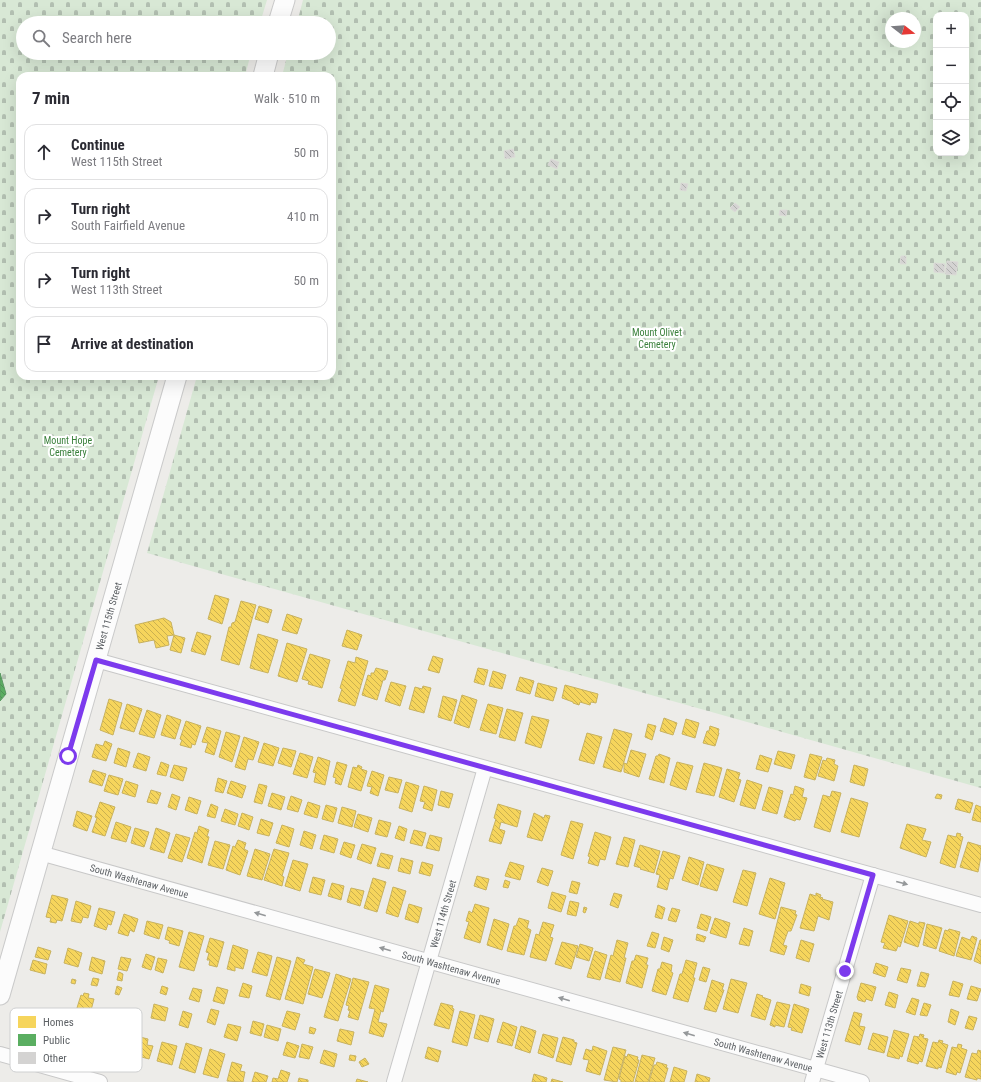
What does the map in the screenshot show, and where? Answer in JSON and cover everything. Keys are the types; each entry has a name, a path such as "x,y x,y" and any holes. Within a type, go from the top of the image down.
{"street":[{"path":"280,16 285,0"},
{"path":"264,72 267,60"},
{"name":"West 115th Street","path":"0,995 176,380"},
{"path":"96,660 981,905"},
{"name":"West 114th Street","path":"394,1082 485,768"},
{"name":"South Washtenaw Avenue","path":"40,853 430,962 814,1076 862,1082"},
{"name":"West 113th Street","path":"814,1076 873,875"},
{"path":"0,1054 10,1057"},
{"path":"64,1072 100,1082"}],"green space":[{"name":"Mount Hope Cemetery","path":"0,0 267,0 262,16 16,16 16,60 249,60 246,72 16,72 16,380 158,380 0,932"},
{"name":"Mount Olivet Cemetery","path":"303,0 981,0 981,788 147,553 196,380 336,380 336,72 283,72 286,60 336,60 336,16 299,16"}],"building: Homes":[{"path":"215,595 229,599 222,624 208,619"},
{"path":"241,601 256,605 239,665 221,660 229,627 231,627 232,623 235,622"},
{"path":"259,606 272,610 268,623 255,619"},
{"path":"287,614 302,619 297,634 282,630"},
{"path":"164,618 171,622 174,635 167,636 169,645 156,648 154,640 139,643 135,625"},
{"path":"347,630 362,635 357,650 342,646"},
{"path":"197,632 211,636 205,655 191,651"},
{"path":"258,634 278,640 268,673 250,668"},
{"path":"174,635 185,638 181,653 170,650"},
{"path":"287,643 307,649 297,682 278,676"},
{"path":"310,654 330,660 322,688 308,684 309,681 302,679"},
{"path":"433,656 443,659 439,673 428,670"},
{"path":"356,657 368,661 355,706 338,701 342,689 340,688 348,661 355,663"},
{"path":"376,668 388,671 385,680 383,680 377,700 362,695 368,675 371,676 371,673 374,673"},
{"path":"478,668 488,670 484,685 474,682"},
{"path":"493,671 506,675 502,689 489,686"},
{"path":"520,677 534,681 530,694 516,690"},
{"path":"391,682 406,686 400,706 385,701"},
{"path":"538,683 557,688 553,701 535,696"},
{"path":"565,685 598,694 596,703 591,702 590,705 580,702 579,705 562,698"},
{"path":"423,686 431,688 424,713 409,709 415,687 422,689"},
{"path":"462,695 477,700 469,728 454,723"},
{"path":"443,696 457,700 451,721 438,717"},
{"path":"109,699 122,703 113,735 100,730"},
{"path":"127,704 142,709 134,732 120,728"},
{"path":"488,704 503,708 496,734 480,730"},
{"path":"507,709 523,713 515,741 499,737"},
{"path":"147,710 161,715 154,738 139,734"},
{"path":"167,715 181,720 175,739 161,735"},
{"path":"532,716 549,720 541,748 525,743"},
{"path":"664,718 677,723 673,735 660,731"},
{"path":"686,719 699,723 695,738 682,734"},
{"path":"186,721 201,726 195,745 192,744 191,748 180,745 182,740 180,739"},
{"path":"648,724 656,726 652,740 645,737"},
{"path":"710,726 719,729 715,746 703,743"},
{"path":"207,727 221,731 214,755 205,752 208,743 202,742"},
{"path":"614,729 632,734 621,772 603,767"},
{"path":"226,732 240,736 232,762 219,757"},
{"path":"587,733 602,737 594,764 579,760"},
{"path":"244,737 259,742 253,760 248,759 245,770 235,767"},
{"path":"105,741 112,744 106,761 92,757 96,744 103,746"},
{"path":"264,743 279,748 273,766 258,762"},
{"path":"118,748 130,752 126,767 114,763"},
{"path":"283,748 296,751 291,767 278,763"},
{"path":"631,750 646,754 639,777 624,772 624,763 627,764"},
{"path":"778,751 795,755 791,769 774,764"},
{"path":"138,753 150,757 146,771 133,767"},
{"path":"300,753 313,757 307,778 293,774"},
{"path":"659,754 670,758 664,783 649,779 656,756"},
{"path":"810,754 822,757 815,780 804,777"},
{"path":"760,755 772,759 768,772 756,769"},
{"path":"318,757 330,761 325,785 314,782 316,773 313,772"},
{"path":"827,758 835,760 834,764 838,766 834,781 818,776 823,760 826,761"},
{"path":"161,762 169,765 166,776 157,774"},
{"path":"337,762 347,765 341,785 335,783 336,778 333,777"},
{"path":"677,762 693,766 686,790 670,785"},
{"path":"704,763 722,768 714,796 696,792"},
{"path":"174,765 187,768 183,781 170,777"},
{"path":"358,765 362,767 361,769 367,771 361,791 348,787 353,767 357,768"},
{"path":"854,765 868,769 864,786 850,782"},
{"path":"727,769 740,773 738,779 741,780 734,802 719,797"},
{"path":"93,770 106,774 102,786 89,782"},
{"path":"372,771 384,775 378,796 370,793 372,787 367,786"},
{"path":"109,775 123,779 118,795 104,791"},
{"path":"389,777 402,780 398,793 385,790"},
{"path":"218,778 227,781 223,793 215,791"},
{"path":"747,780 762,785 755,809 740,805"},
{"path":"126,781 138,785 135,797 122,793"},
{"path":"231,781 246,786 242,798 227,793"},
{"path":"406,782 419,786 412,812 399,808"},
{"path":"259,784 267,786 262,804 254,802"},
{"path":"424,786 437,790 432,811 423,808 425,802 420,801"},
{"path":"795,786 804,789 802,797 807,798 800,820 796,819 795,821 784,817"},
{"path":"769,787 783,791 777,814 762,810"},
{"path":"151,790 161,793 157,804 147,802"},
{"path":"441,791 453,794 449,808 438,805"},
{"path":"832,791 841,793 830,832 814,827 823,795 830,797"},
{"path":"272,793 285,797 281,810 268,806"},
{"path":"172,794 180,797 176,810 168,807"},
{"path":"937,794 942,795 941,799 935,798"},
{"path":"291,796 302,800 298,812 287,809"},
{"path":"189,797 201,801 197,814 185,810"},
{"path":"851,798 868,803 859,837 841,832"},
{"path":"958,799 973,803 970,813 955,809"},
{"path":"100,802 115,807 105,836 92,832 97,818 95,817"},
{"path":"308,802 320,806 317,818 304,814"},
{"path":"211,804 218,807 215,818 207,816"},
{"path":"498,804 521,811 517,827 501,822 499,829 505,831 501,844 489,841 496,819 494,818"},
{"path":"326,805 337,808 333,822 322,819"},
{"path":"976,805 981,807 981,822 972,820"},
{"path":"342,807 356,811 352,827 338,823"},
{"path":"225,809 238,814 235,825 221,821"},
{"path":"77,811 92,816 87,831 73,826"},
{"path":"242,813 253,817 249,830 238,826"},
{"path":"534,813 544,818 545,815 550,816 542,841 527,837"},
{"path":"358,814 372,818 368,832 354,827"},
{"path":"261,819 273,823 269,836 257,833"},
{"path":"379,820 391,823 387,837 375,834"},
{"path":"571,821 583,824 573,859 561,855"},
{"path":"116,822 131,827 126,842 111,838"},
{"path":"907,824 926,829 922,840 931,842 926,857 900,848"},
{"path":"282,825 294,829 289,847 276,843"},
{"path":"199,826 209,830 207,836 209,837 202,863 187,858 195,832 197,833"},
{"path":"399,826 407,829 404,841 395,838"},
{"path":"135,828 149,832 144,847 131,843"},
{"path":"156,828 170,833 164,853 150,849"},
{"path":"414,830 426,833 422,846 410,843"},
{"path":"304,831 316,835 312,849 300,845"},
{"path":"595,832 611,837 605,860 600,859 598,866 588,863 590,857 588,856"},
{"path":"957,833 961,834 960,836 963,837 955,868 940,863 948,835 956,837"},
{"path":"176,834 190,838 182,862 168,858"},
{"path":"324,835 338,839 334,853 320,849"},
{"path":"430,835 442,838 439,851 426,848"},
{"path":"624,837 635,840 628,867 616,864"},
{"path":"238,840 246,843 244,849 248,851 240,875 226,870 233,846 235,847"},
{"path":"215,841 230,845 223,869 208,865"},
{"path":"344,842 355,845 351,858 340,854"},
{"path":"968,842 981,846 978,872 960,867"},
{"path":"362,844 376,848 371,864 357,859"},
{"path":"640,845 660,851 654,873 634,866"},
{"path":"255,849 270,854 262,880 247,876"},
{"path":"274,849 289,853 282,876 284,877 282,886 264,880"},
{"path":"663,851 680,856 673,879 670,878 667,890 657,887 660,875 656,874"},
{"path":"381,853 393,856 389,869 377,866"},
{"path":"689,857 704,862 698,885 682,880"},
{"path":"401,858 413,861 410,874 398,871"},
{"path":"293,860 308,864 300,891 285,886"},
{"path":"422,862 433,865 430,876 419,873"},
{"path":"510,862 524,866 520,880 505,876"},
{"path":"707,864 724,869 717,891 700,886"},
{"path":"542,868 553,871 548,886 537,882"},
{"path":"743,870 756,873 747,906 733,902"},
{"path":"477,876 489,879 486,890 474,886"},
{"path":"313,877 325,880 321,895 309,892"},
{"path":"373,878 386,882 377,912 364,908"},
{"path":"770,878 785,883 775,919 759,914"},
{"path":"505,880 510,882 508,888 503,887"},
{"path":"572,881 580,883 577,894 569,892"},
{"path":"332,883 344,886 341,900 328,896"},
{"path":"393,887 406,891 398,917 386,913"},
{"path":"351,888 364,891 360,906 347,902"},
{"path":"552,892 566,896 561,912 548,908"},
{"path":"614,893 622,895 618,908 610,905"},
{"path":"816,893 821,895 820,897 823,898 822,899 833,902 829,920 818,916 814,931 800,928 810,894 816,896"},
{"path":"52,895 68,899 62,921 57,920 56,923 50,922 51,918 46,917"},
{"path":"76,901 91,906 88,918 83,917 81,923 71,921"},
{"path":"570,901 579,903 576,916 567,914"},
{"path":"409,904 422,908 418,923 405,919"},
{"path":"475,904 489,908 480,943 464,938 469,922 466,921 469,911 472,913"},
{"path":"658,905 665,908 662,919 655,917"},
{"path":"584,907 587,908 585,913 583,912"},
{"path":"781,907 796,911 795,914 797,915 791,931 788,931 783,945 787,946 784,955 770,951"},
{"path":"99,908 115,912 111,925 108,924 106,930 94,926"},
{"path":"672,908 680,910 676,922 668,920"},
{"path":"124,914 138,919 134,932 130,930 128,936 118,933"},
{"path":"701,914 711,917 707,931 697,928"},
{"path":"889,915 908,921 900,947 898,946 896,951 883,948 885,943 881,942"},
{"path":"519,918 529,921 527,928 531,930 524,955 507,951 514,926 516,926"},
{"path":"715,918 730,923 726,938 710,933"},
{"path":"494,919 509,924 502,950 487,945"},
{"path":"147,921 163,925 159,939 144,934"},
{"path":"910,921 919,924 919,922 925,923 918,947 904,942"},
{"path":"543,922 554,925 550,937 553,938 546,961 530,957 536,934 539,935"},
{"path":"927,924 942,928 936,949 923,945"},
{"path":"168,927 183,931 179,946 169,943 170,941 165,939"},
{"path":"744,928 753,931 749,946 739,944"},
{"path":"949,929 960,932 954,956 939,951 945,930 948,931"},
{"path":"189,932 204,936 194,971 179,967"},
{"path":"652,932 659,934 655,948 647,946"},
{"path":"697,934 706,937 704,942 696,940"},
{"path":"972,936 977,938 971,960 956,956 962,937 970,940"},
{"path":"664,937 673,940 669,952 661,949"},
{"path":"210,938 224,942 217,967 209,965 210,960 207,960 209,953 206,952"},
{"path":"617,940 628,943 620,982 605,978 611,955 613,956"},
{"path":"801,940 814,944 809,962 796,958"},
{"path":"981,940 981,964 974,961"},
{"path":"562,942 578,946 571,969 555,964"},
{"path":"580,944 593,948 589,961 576,957"},
{"path":"233,945 248,950 243,969 235,967 235,971 227,969"},
{"path":"38,947 51,951 48,960 35,957"},
{"path":"68,948 82,953 78,967 64,963"},
{"path":"595,951 607,955 600,980 587,977"},
{"path":"258,952 272,956 267,976 252,972"},
{"path":"146,954 155,957 151,970 142,967"},
{"path":"636,955 648,958 646,965 648,965 642,988 626,983 632,961 634,961"},
{"path":"92,957 105,961 102,974 89,970"},
{"path":"121,957 131,959 127,971 118,969"},
{"path":"277,957 291,961 280,1000 266,996"},
{"path":"297,957 305,960 303,964 313,967 303,1004 285,999"},
{"path":"158,958 167,960 163,973 155,970"},
{"path":"33,960 47,964 45,974 30,970"},
{"path":"686,960 697,963 693,978 695,978 688,1002 673,998"},
{"path":"662,962 672,965 671,972 673,973 666,995 652,991 658,969 660,969"},
{"path":"876,963 888,967 885,977 873,973"},
{"path":"703,967 710,969 706,982 699,980"},
{"path":"901,968 911,970 907,983 897,980"},
{"path":"315,969 330,973 322,998 308,994"},
{"path":"119,972 123,974 122,981 117,980"},
{"path":"921,972 929,974 925,987 917,986"},
{"path":"336,974 351,979 338,1021 324,1017"},
{"path":"93,978 99,979 97,986 91,985"},
{"path":"353,978 369,982 358,1020 348,1017 350,1011 348,1010 349,1006 346,1005"},
{"path":"72,979 76,980 75,984 71,983"},
{"path":"731,979 747,983 738,1013 723,1009"},
{"path":"712,980 724,984 722,990 724,990 716,1012 704,1009"},
{"path":"953,981 963,984 959,997 949,995"},
{"path":"243,983 252,986 249,998 239,996"},
{"path":"861,983 876,987 872,1001 866,999 865,1002 858,1000 857,997"},
{"path":"801,984 811,987 809,996 799,993"},
{"path":"375,985 389,989 383,1012 381,1011 378,1022 387,1024 383,1037 369,1033 375,1009 369,1008"},
{"path":"117,986 122,988 119,995 115,994"},
{"path":"162,986 168,988 166,995 160,993"},
{"path":"971,986 981,989 977,1001 967,999"},
{"path":"217,987 228,990 224,1004 213,1001"},
{"path":"193,988 202,990 199,1002 189,999"},
{"path":"889,992 898,995 895,1008 885,1005"},
{"path":"84,993 89,994 88,998 94,999 92,1008 77,1008 81,995 83,996"},
{"path":"757,994 771,1000 765,1020 751,1016"},
{"path":"912,998 919,1000 915,1015 906,1012"},
{"path":"777,1002 790,1005 784,1027 775,1025 775,1027 770,1025"},
{"path":"441,1003 453,1006 452,1008 454,1009 449,1029 434,1025"},
{"path":"924,1003 931,1005 927,1016 920,1015"},
{"path":"154,1004 168,1008 165,1021 151,1018"},
{"path":"794,1004 809,1009 802,1033 791,1030 792,1028 788,1027"},
{"path":"211,1009 219,1011 215,1025 207,1022"},
{"path":"951,1009 959,1012 955,1025 948,1022"},
{"path":"183,1011 192,1014 188,1028 179,1025"},
{"path":"287,1011 300,1014 295,1030 282,1026"},
{"path":"460,1011 475,1015 467,1046 452,1042"},
{"path":"854,1012 862,1014 859,1026 865,1027 860,1045 845,1041"},
{"path":"480,1015 494,1019 488,1042 474,1038"},
{"path":"969,1016 977,1018 973,1030 965,1028"},
{"path":"253,1021 264,1024 261,1036 250,1033"},
{"path":"503,1022 517,1027 512,1046 497,1042"},
{"path":"228,1024 241,1027 237,1041 224,1037"},
{"path":"267,1025 281,1029 278,1041 264,1037"},
{"path":"521,1026 536,1031 530,1053 515,1048"},
{"path":"310,1027 316,1029 314,1034 309,1033"},
{"path":"340,1029 354,1032 351,1045 337,1041"},
{"path":"894,1030 909,1034 902,1057 900,1056 899,1059 887,1056"},
{"path":"873,1033 888,1037 884,1053 868,1049"},
{"path":"543,1034 558,1038 553,1058 538,1053"},
{"path":"920,1034 924,1035 923,1038 928,1039 922,1062 919,1061 918,1064 907,1061 914,1036 919,1037"},
{"path":"563,1037 574,1040 574,1042 577,1043 571,1065 556,1061"},
{"path":"142,1038 148,1039 147,1045 153,1046 149,1059 142,1057"},
{"path":"939,1040 948,1045 941,1068 938,1067 938,1069 926,1066 933,1042 938,1043"},
{"path":"162,1042 177,1046 172,1065 157,1061"},
{"path":"287,1042 299,1046 295,1058 283,1055"},
{"path":"186,1043 202,1048 195,1073 179,1068"},
{"path":"302,1044 313,1047 309,1059 299,1057"},
{"path":"958,1044 962,1045 961,1048 967,1050 960,1073 957,1072 956,1075 946,1072 952,1047 957,1048"},
{"path":"593,1046 607,1051 600,1075 586,1071 589,1060 583,1059 586,1049 592,1051"},
{"path":"428,1047 441,1051 438,1062 425,1058"},
{"path":"613,1047 626,1050 617,1082 604,1080"},
{"path":"210,1049 225,1054 218,1078 203,1074"},
{"path":"324,1050 337,1054 334,1067 320,1063"},
{"path":"978,1050 981,1051 981,1079 977,1078 977,1080 965,1077 972,1053 977,1054"},
{"path":"628,1054 638,1057 637,1060 639,1060 633,1082 621,1082 619,1079 625,1056 627,1057"},
{"path":"350,1055 356,1056 355,1061 349,1060"},
{"path":"642,1055 655,1058 648,1082 635,1082"},
{"path":"365,1058 369,1064 362,1067 359,1062"},
{"path":"232,1062 242,1065 240,1071 245,1072 243,1082 227,1081"},
{"path":"657,1062 667,1065 666,1068 668,1068 664,1082 649,1082 654,1065 656,1065"},
{"path":"674,1067 687,1071 684,1082 670,1082"},
{"path":"281,1070 290,1073 287,1082 272,1082 273,1078 278,1079"},
{"path":"255,1072 268,1076 266,1082 252,1082"},
{"path":"534,1074 547,1078 546,1082 532,1082"},
{"path":"697,1074 710,1078 709,1082 695,1082"},
{"path":"299,1078 308,1080 308,1082 298,1082"},
{"path":"357,1079 368,1082 356,1082"},
{"path":"552,1079 563,1082 551,1082"}],"building: Public":[{"path":"0,673 6,694 0,701"}],"building: Other":[{"path":"513,149 515,157 505,159 504,151"},
{"path":"551,159 559,162 557,169 548,165"},
{"path":"681,183 688,184 686,191 680,190"},
{"path":"735,203 740,207 735,212 730,208"},
{"path":"780,210 787,210 786,216 779,215"},
{"path":"901,256 906,256 906,264 900,264"},
{"path":"947,261 958,262 956,275 945,274"},
{"path":"934,263 945,264 944,273 934,272"}],"route":[{"path":"68,756 96,660 873,875 845,971"}]}
